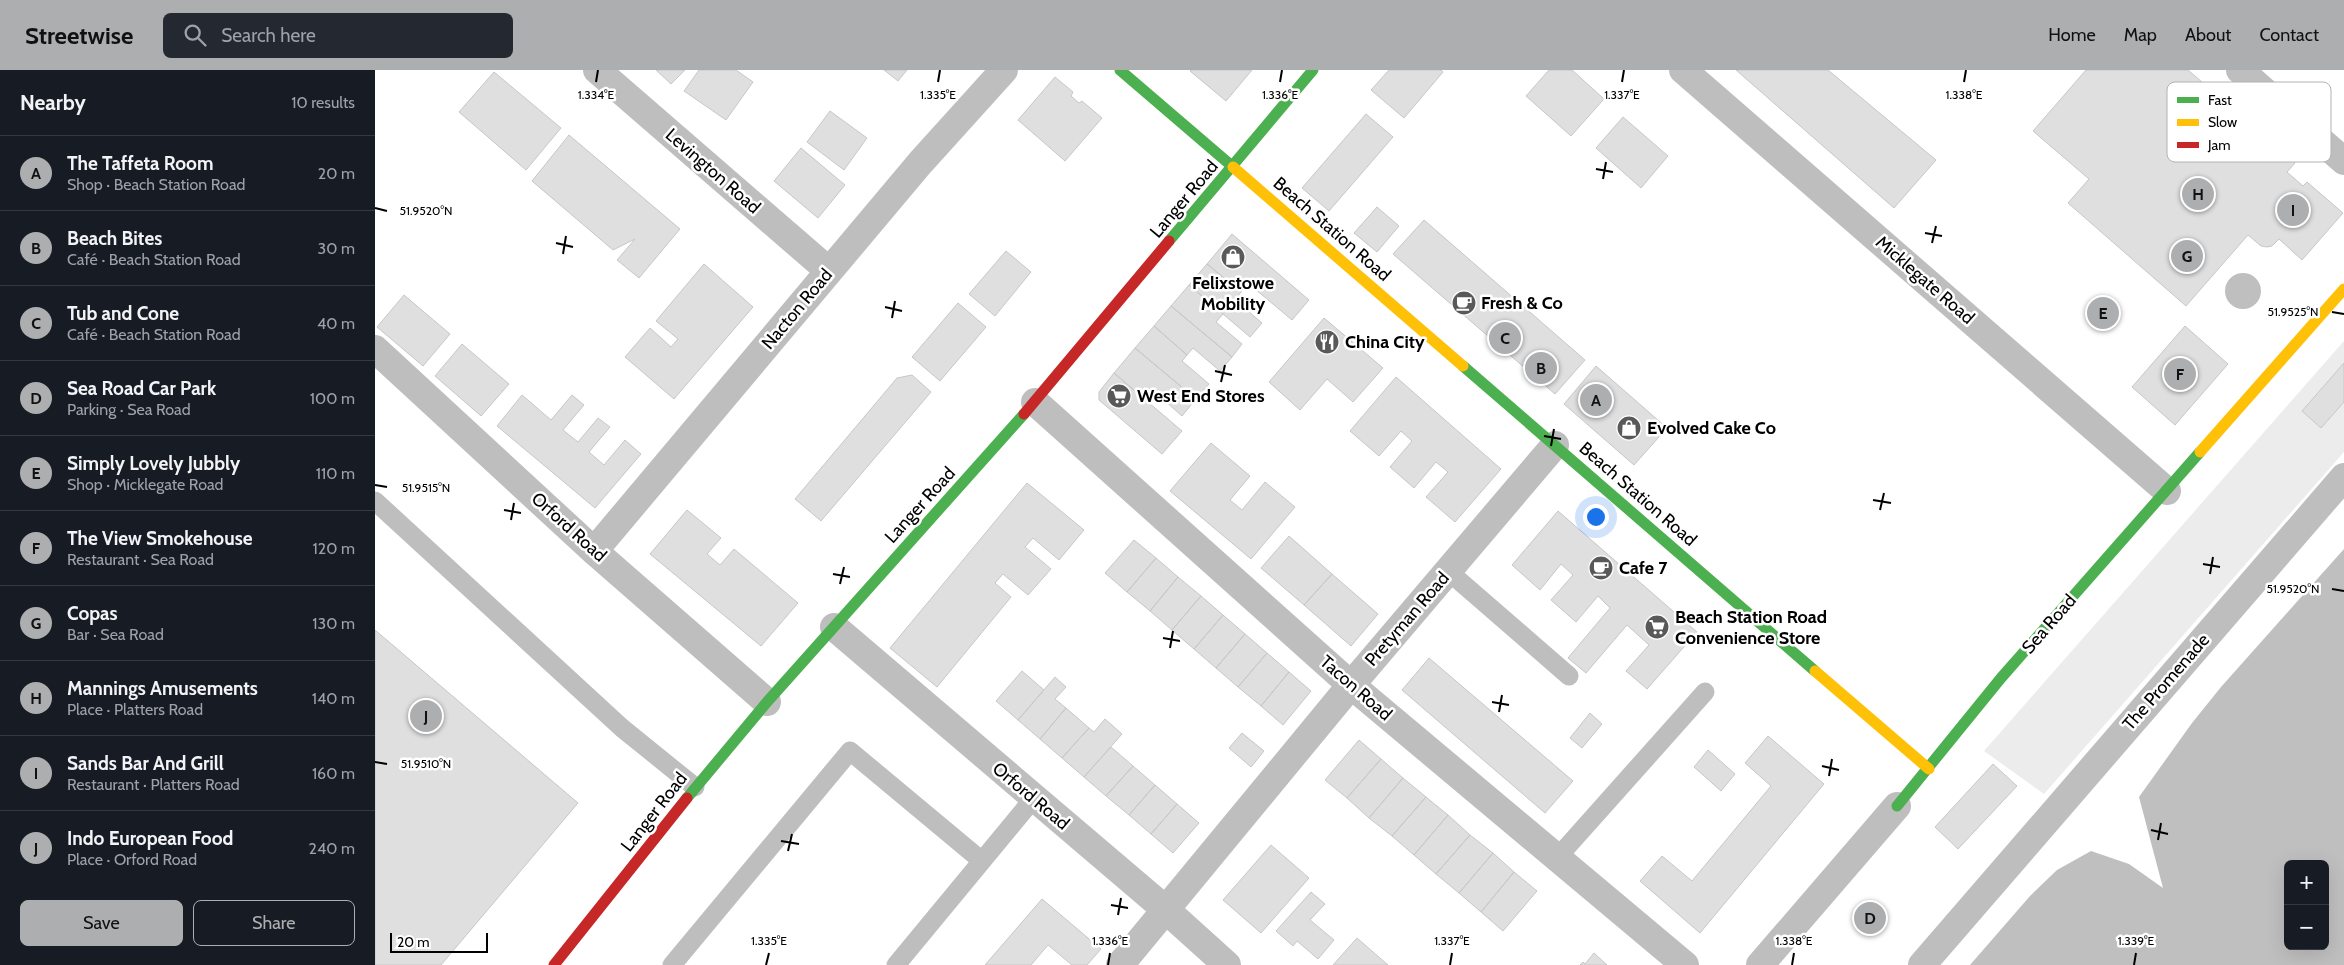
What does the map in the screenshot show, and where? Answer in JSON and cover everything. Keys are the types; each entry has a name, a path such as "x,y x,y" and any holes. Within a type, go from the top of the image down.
{"street":[{"name":"Levington Road","path":"597,70 829,271"},
{"name":"Nacton Road","path":"594,551 920,163 1004,70"},
{"name":"Beach Station Road","path":"1120,70 1929,769"},
{"name":"Langer Road","path":"554,965 695,787 767,702 1035,402 1313,70"},
{"name":"Micklegate Road","path":"1683,70 2167,491"},
{"path":"2240,70 2254,82"},
{"path":"2331,150 2344,161"},
{"name":"Sea Road","path":"1760,965 1929,769 2001,678 2344,288"},
{"name":"Orford Road","path":"375,349 594,551 767,702"},
{"name":"Tacon Road","path":"1035,402 1351,685 1685,965"},
{"name":"Pretyman Road","path":"1120,965 1351,685 1555,445"},
{"name":"The Promenade","path":"1922,965 2344,476"},
{"name":"Orford Road","path":"834,627 1165,909 1227,965"}],"lane":[{"path":"375,501 622,728 695,787"},
{"path":"1448,571 1569,676"},
{"path":"1557,858 1705,692"},
{"path":"672,965 850,751 982,861"},
{"path":"896,965 1034,798"}],"shaded area":[{"path":"2243,273 2250,274 2256,278 2260,284 2260,298 2256,304 2250,308 2243,309 2236,308 2230,304 2226,298 2225,291 2226,284 2230,278 2236,274"},
{"path":"2344,341 2344,452 2044,794 1984,751"},
{"path":"2344,549 2344,965 1970,965 2030,896 2057,870 2091,851 2129,864 2163,888 2139,797 2192,723 2221,687"}],"building":[{"path":"656,70 685,70 671,84"},
{"path":"699,70 736,70 753,82 726,120 684,91"},
{"path":"884,70 907,70 898,81"},
{"path":"1191,70 1252,70 1226,101"},
{"path":"1389,70 1441,70 1443,72 1404,118 1371,90"},
{"path":"1549,70 1572,70 1604,99 1571,136 1526,96"},
{"path":"1736,70 1828,70 1936,160 1894,208"},
{"path":"2086,70 2188,70 2202,82 2167,82 2167,162 2294,162 2295,163 2287,172 2303,186 2307,182 2343,213 2302,260 2279,239 2272,246 2267,247 2261,246 2248,235 2186,306 2068,203 2089,179 2033,131"},
{"path":"494,72 561,128 526,170 459,112"},
{"path":"1055,77 1073,92 1071,96 1079,103 1082,101 1102,118 1065,161 1018,120"},
{"path":"830,111 867,138 844,170 807,142"},
{"path":"1366,114 1393,137 1329,211 1302,188"},
{"path":"1623,117 1668,156 1641,188 1596,148"},
{"path":"569,135 680,229 639,278 617,260 635,239 613,250 532,181"},
{"path":"801,148 845,185 818,218 774,181"},
{"path":"1377,207 1399,226 1377,252 1354,233"},
{"path":"1424,220 1585,360 1555,394 1393,254"},
{"path":"1232,234 1309,300 1292,320 1249,284 1241,292 1207,264"},
{"path":"1006,251 1031,272 995,316 969,294"},
{"path":"704,264 753,307 674,399 625,357 650,328 671,347 678,339 656,321"},
{"path":"1207,264 1241,292 1235,300 1262,323 1250,337 1189,285"},
{"path":"1189,285 1223,314 1216,322 1242,344 1232,357 1171,306"},
{"path":"404,295 450,334 423,366 377,327"},
{"path":"958,303 986,327 940,381 912,357"},
{"path":"1171,306 1232,357 1220,371 1193,348 1187,355 1154,326"},
{"path":"1324,318 1383,368 1353,402 1327,379 1300,410 1269,382"},
{"path":"1154,326 1187,355 1182,361 1209,384 1196,399 1135,348"},
{"path":"2185,326 2228,364 2175,425 2132,387"},
{"path":"462,344 509,384 481,416 435,376"},
{"path":"1135,348 1196,399 1182,416 1156,393 1148,402 1114,373"},
{"path":"2344,363 2344,402 2321,428 2302,411"},
{"path":"1596,366 1667,428 1634,465 1564,404"},
{"path":"1114,373 1182,431 1162,454 1099,400 1099,392"},
{"path":"912,375 931,392 821,521 795,499 897,378"},
{"path":"1396,377 1501,469 1455,522 1426,497 1448,472 1436,462 1414,488 1390,467 1412,441 1401,431 1379,456 1350,431"},
{"path":"522,395 551,420 572,395 584,405 563,430 578,442 598,418 610,427 589,452 604,465 625,440 641,454 595,508 497,426"},
{"path":"1211,443 1250,476 1230,500 1242,510 1265,482 1295,507 1251,559 1170,491"},
{"path":"1027,483 1084,530 1059,560 1033,538 1025,547 1051,569 1028,595 1003,574 995,583 1011,597 937,687 890,648"},
{"path":"687,510 721,538 707,554 720,565 734,549 798,603 761,646 650,554"},
{"path":"1558,511 1697,632 1647,689 1626,671 1649,645 1627,625 1586,673 1568,658 1610,608 1598,596 1576,622 1551,600 1573,575 1561,564 1540,590 1512,565"},
{"path":"1289,536 1332,574 1304,605 1261,568"},
{"path":"1134,540 1156,558 1127,592 1105,573"},
{"path":"1156,558 1178,577 1150,611 1127,592"},
{"path":"1332,574 1378,614 1351,646 1304,605"},
{"path":"1178,577 1201,596 1172,630 1150,611"},
{"path":"1201,596 1223,615 1194,649 1172,630"},
{"path":"1223,615 1245,634 1216,668 1194,649"},
{"path":"375,630 578,803 441,965 375,965"},
{"path":"1245,634 1267,653 1238,687 1216,668"},
{"path":"1267,653 1289,672 1261,706 1238,687"},
{"path":"1429,658 1573,781 1545,813 1402,690"},
{"path":"1022,671 1044,690 1018,720 996,701"},
{"path":"1289,672 1311,691 1283,725 1261,706"},
{"path":"1055,677 1066,687 1055,699 1066,708 1040,739 1018,720"},
{"path":"1066,708 1089,728 1062,758 1040,739"},
{"path":"1590,713 1602,724 1582,748 1570,738"},
{"path":"1105,719 1122,734 1084,777 1062,758 1089,728 1094,732"},
{"path":"1242,733 1264,751 1251,767 1229,748"},
{"path":"1768,736 1824,784 1700,933 1640,881 1662,856 1692,881 1771,786 1745,763"},
{"path":"1359,740 1381,759 1347,798 1325,780"},
{"path":"1111,747 1133,766 1106,796 1084,777"},
{"path":"1708,750 1735,774 1721,791 1694,767"},
{"path":"1381,759 1403,778 1369,818 1347,798"},
{"path":"1993,764 2017,786 1958,849 1935,827"},
{"path":"1133,766 1155,785 1129,815 1106,796"},
{"path":"1403,778 1426,797 1392,836 1369,818"},
{"path":"1155,785 1177,804 1151,834 1129,815"},
{"path":"1426,797 1448,815 1414,855 1392,836"},
{"path":"1177,804 1199,823 1173,853 1151,834"},
{"path":"1448,815 1470,835 1436,874 1414,855"},
{"path":"1470,835 1493,853 1459,893 1436,874"},
{"path":"1271,845 1309,878 1261,933 1223,900"},
{"path":"1493,853 1514,872 1481,912 1459,893"},
{"path":"1514,872 1537,891 1503,931 1481,912"},
{"path":"1311,892 1325,904 1310,920 1334,940 1318,959 1297,941 1293,946 1276,931"},
{"path":"1042,899 1101,949 1087,965 1072,965 1048,945 1031,965 985,965"},
{"path":"1357,938 1388,965 1333,965"},
{"path":"1594,953 1607,965 1580,965 1583,962 1585,964"}],"traffic: fast":[{"path":"1120,70 1233,167"},
{"path":"1169,241 1313,70"},
{"path":"1463,366 1815,671"},
{"path":"687,798 767,702 1024,414"},
{"path":"1897,806 2001,678 2200,452"}],"traffic: slow":[{"path":"1233,167 1463,366"},
{"path":"2200,452 2344,289"},
{"path":"1815,671 1929,769"}],"traffic: jam":[{"path":"1024,414 1169,241"},
{"path":"554,965 687,798"}],"place":[{"name":"Mannings Amusements","path":"2198,194"},
{"name":"Sands Bar And Grill","path":"2293,210"},
{"name":"Copas","path":"2187,256"},
{"name":"Felixstowe Mobility","path":"1233,257"},
{"name":"Fresh & Co","path":"1464,303"},
{"name":"Simply Lovely Jubbly","path":"2103,313"},
{"name":"Tub and Cone","path":"1505,338"},
{"name":"China City","path":"1327,342"},
{"name":"Beach Bites","path":"1541,368"},
{"name":"The View Smokehouse","path":"2180,374"},
{"name":"West End Stores","path":"1119,396"},
{"name":"The Taffeta Room","path":"1596,400"},
{"name":"Evolved Cake Co","path":"1629,428"},
{"name":"Cafe 7","path":"1601,568"},
{"name":"Beach Station Road Convenience Store","path":"1657,627"},
{"name":"Indo European Food","path":"426,716"},
{"name":"Sea Road Car Park","path":"1870,918"}]}
